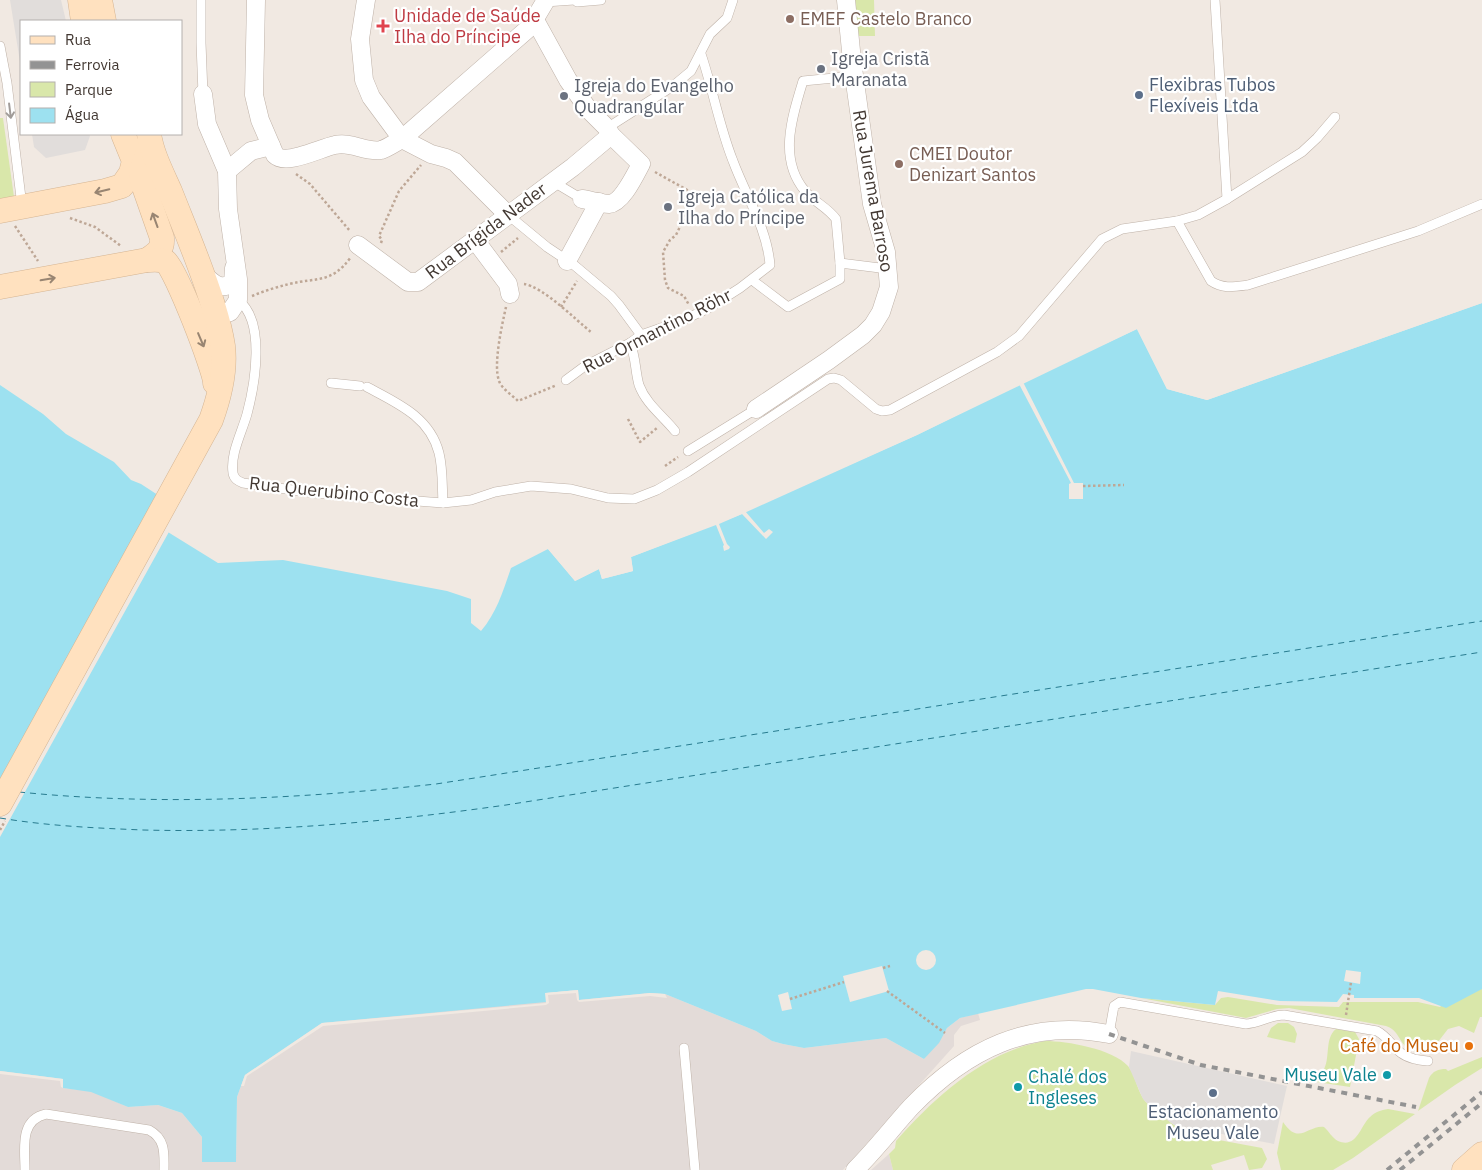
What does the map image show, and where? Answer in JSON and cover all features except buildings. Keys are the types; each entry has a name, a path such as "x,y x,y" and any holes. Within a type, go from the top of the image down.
{"main road":[{"path":"80,0 83,20"},
{"path":"100,0 104,20"},
{"path":"112,0 116,20"},
{"path":"18,207 105,192 122,186 132,173 134,161 123,135"},
{"path":"141,261 159,251 162,244 162,238 142,181 141,171 149,137"},
{"path":"0,804 211,420 217,404 223,370 223,346 216,316 204,274 149,137"},
{"path":"0,287 141,261 163,260 167,263 182,295 215,375 217,404"},
{"path":"182,295 198,313 216,316"},
{"path":"1464,1170 1482,1154"}],"street":[{"path":"256,0 254,95 260,120 271,146 278,158 289,159 347,143 373,150 381,150 402,139 530,27 546,1"},
{"path":"366,0 360,38 364,80 371,96 402,139 431,154 455,162 507,214"},
{"name":"Rua Jurema Barroso","path":"756,409 830,360 863,335 873,325 881,312 889,287 889,269 886,252 872,204 854,76 846,0"},
{"path":"535,20 568,80 588,109 641,164 620,199 608,204 590,200 567,261"},
{"path":"203,94 207,124 227,171 228,210 238,279 238,300 230,312 216,316"},
{"name":"Rua Brígida Nader","path":"364,249 408,282 413,283 423,279 507,214 573,167 609,132"},
{"path":"227,171 251,152 271,146"},
{"path":"475,240 509,289"},
{"path":"204,274 218,286 227,287 233,283 235,258"},
{"path":"855,1170 925,1093 955,1068 987,1048 1022,1035 1040,1031 1078,1029 1109,1034"}],"lane":[{"path":"201,0 203,94"},
{"path":"546,1 575,0 577,2 602,0"},
{"name":"Rua Brígida Nader","path":"609,132 630,112 673,86 691,70 710,34 728,18 733,0"},
{"path":"1215,0 1227,199"},
{"path":"0,46 7,83 18,207"},
{"name":"Rua Ormantino Röhr","path":"566,380 585,366 630,344 641,335 695,315 730,295 770,265 768,244 732,160 701,54"},
{"path":"752,280 788,306 840,279 836,219 802,187 790,164 790,130 803,81 854,76"},
{"path":"331,383 364,386 419,418 432,435 439,454 442,503 471,500 496,492 531,486 571,488 608,498 634,499 657,490 688,472 828,379 841,380 876,409 882,411 890,410 996,352 1019,336 1102,239 1122,229 1177,221 1198,215 1302,152 1335,117"},
{"path":"552,181 590,200"},
{"path":"1177,221 1211,281 1219,286 1231,288 1248,285 1418,230 1482,204"},
{"path":"507,214 615,300 641,335"},
{"path":"840,263 889,269"},
{"name":"Rua Querubino Costa","path":"238,300 245,306 252,320 256,344 254,379 248,412 236,446 233,466 234,477 237,481 314,493 442,503"},
{"path":"630,344 635,356 640,387 656,412 675,431"},
{"path":"688,451 756,409"},
{"path":"1109,1034 1114,1006 1120,1002 1246,1024 1284,1014 1377,1031 1385,1036 1401,1053 1412,1058 1428,1061"},
{"path":"684,1048 695,1170"},
{"path":"25,1170 25,1133 35,1118 46,1114 149,1130 158,1136 163,1146 164,1170"}],"path":[{"path":"238,300 287,284 327,277 340,271 364,249 382,240 379,236 399,190 431,154"},
{"path":"289,159 297,176 310,184 356,237 364,249"},
{"path":"641,164 689,192 693,200 676,235 670,240 663,252 665,280 668,288 684,296 695,315"},
{"path":"51,279 27,247 18,207 71,218 100,230 141,261"},
{"path":"491,261 527,231"},
{"path":"561,307 582,272"},
{"path":"509,289 520,283 531,284 591,332"},
{"name":"Rua Ormantino Röhr","path":"509,289 500,335 499,381 518,401 556,384 560,389 566,380"},
{"path":"628,419 640,442 666,420"},
{"path":"665,466 688,451"},
{"path":"1083,486 1124,485"},
{"path":"883,968 890,966"},
{"path":"790,999 844,982"},
{"path":"1346,1019 1351,982"},
{"path":"887,991 945,1033"}],"shaded area":[{"path":"10,0 61,0 66,20 20,20 20,62"},
{"path":"32,135 90,136 85,150 46,158 34,147"},
{"path":"578,990 665,994 756,1031 772,1041 804,1048 886,1038 924,1059 947,1028 960,1018 978,1013 980,1020 961,1026 954,1035 954,1046 843,1170 0,1170 0,1071 63,1079 63,1088 91,1091 128,1107 158,1105 182,1113 202,1137 236,1162 237,1097 245,1075 322,1023"},
{"name":"Estacionamento Museu Vale","path":"1131,1051 1287,1086 1274,1144 1174,1125 1143,1099 1129,1067"},
{"path":"889,1154 893,1170 871,1170"}],"green space":[{"path":"854,0 874,0 875,36 855,36"},
{"path":"0,118 3,118 14,197 0,200"},
{"path":"1482,961 1482,1017 1480,1017 1474,1033 1459,1026 1448,1029 1434,1047 1424,1053 1409,1049 1404,1045 1396,1032 1386,1026 1289,1008 1277,1009 1246,1018 1141,998 1215,1005 1221,998 1228,997 1277,1005 1339,1007 1343,1002 1418,1002 1440,1007"},
{"path":"1278,1023 1288,1023 1294,1027 1297,1034 1295,1043 1267,1037 1271,1028"},
{"path":"1336,1029 1355,1032 1359,1039 1350,1087 1290,1078 1291,1070 1315,1074 1323,1071 1327,1061 1330,1038"},
{"path":"1045,1041 1089,1047 1121,1060 1131,1070 1145,1101 1181,1130 1181,1133 1262,1148 1267,1159 1262,1168 1249,1170 1244,1155 1211,1165 1213,1170 893,1170 889,1154 895,1148 896,1141 944,1093 982,1065 1023,1046"},
{"path":"1482,1057 1482,1068 1418,1111 1429,1078 1434,1072 1443,1069 1448,1071"},
{"path":"1388,1109 1415,1114 1333,1170 1281,1170 1277,1153 1283,1122 1294,1133 1299,1134 1318,1127 1324,1127 1336,1140 1344,1143 1354,1139 1372,1115"}],"water":[{"path":"1482,303 1482,989 1446,1008 1419,998 1354,998 1354,995 1343,994 1337,1002 1280,1001 1218,991 1215,1005 1141,998 1086,989 960,1018 947,1028 939,1043 924,1059 886,1038 804,1048 783,1044 772,1041 756,1031 665,994 650,993 579,1000 578,990 546,993 546,1002 322,1023 245,1075 237,1097 236,1162 202,1162 202,1137 182,1113 158,1105 128,1107 91,1092 63,1088 63,1079 0,1071 0,385 43,414 66,434 114,462 131,480 141,484 164,499 163,529 218,563 283,560 447,591 471,599 471,623 481,631 495,609 511,568 548,549 575,581 599,569 602,579 633,571 631,557 742,514 917,435 1137,329 1167,389 1207,400"}],"pier":[{"path":"1482,300 1482,303 1207,400 1167,389 1137,329 1023,382 1074,483 1083,483 1083,499 1069,499 1069,484 1071,483 1019,384 917,435 745,511 764,533 769,529 773,532 766,539 742,514 719,524 730,547 729,549 724,551 724,545 716,525 631,557 633,571 602,579 599,569 575,581 548,549 550,548 576,578 598,566 601,567 604,576 631,569 630,555 740,512 916,432 1136,326 1139,328 1169,387 1207,398"},
{"path":"159,493 166,527 170,530 0,837 0,779"},
{"path":"926,950 933,953 936,960 933,967 926,970 919,967 916,960 919,953"},
{"path":"882,966 889,991 850,1002 843,976"},
{"path":"1346,970 1361,972 1360,984 1344,981"},
{"path":"578,990 579,1000 650,993 665,994 667,998 650,996 579,1002 576,993 548,995 549,1003 546,1005 323,1026 247,1076 244,1086 241,1086 245,1075 322,1023 546,1003 545,993"},
{"path":"788,992 792,1009 782,1011 778,995"},
{"path":"0,1071 63,1079 63,1088 60,1081 0,1074"}],"ferry route":[{"path":"19,792 123,799 228,799 332,794 436,784 1482,621"},
{"path":"0,818 36,823 143,830 234,830 325,825 416,816 506,805 1482,652"}],"railway":[{"path":"1109,1034 1201,1065 1416,1107"},
{"path":"1387,1170 1482,1092"},
{"path":"1400,1170 1482,1103"}],"place":[{"name":"EMEF Castelo Branco","path":"790,19"},
{"name":"Unidade de Saúde Ilha do Príncipe","path":"383,26"},
{"name":"Igreja Cristã Maranata","path":"821,69"},
{"name":"Flexibras Tubos Flexíveis Ltda","path":"1139,95"},
{"name":"Igreja do Evangelho Quadrangular","path":"564,96"},
{"name":"CMEI Doutor Denizart Santos","path":"899,164"},
{"name":"Igreja Católica da Ilha do Príncipe","path":"668,207"},
{"name":"Café do Museu","path":"1469,1046"},
{"name":"Museu Vale","path":"1387,1075"},
{"name":"Chalé dos Ingleses","path":"1018,1087"},
{"name":"Estacionamento Museu Vale","path":"1213,1093"}]}
